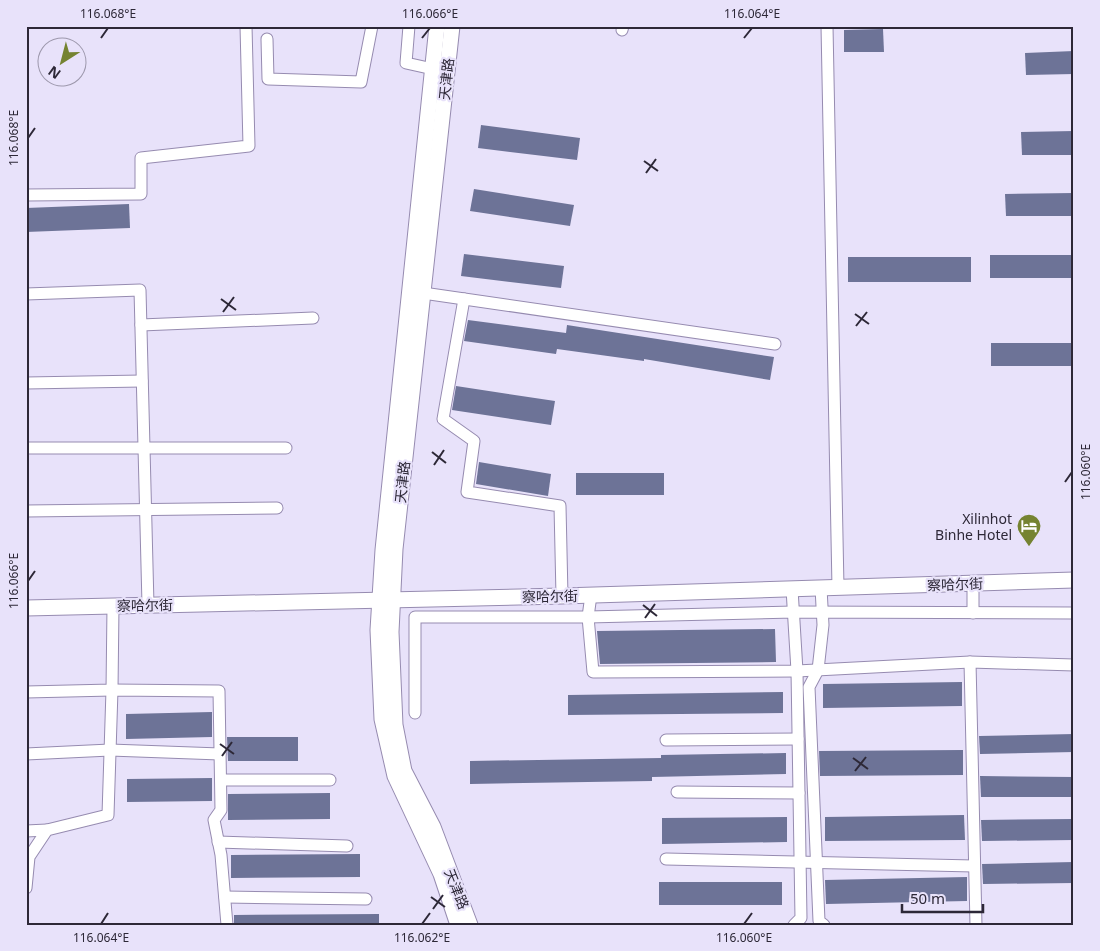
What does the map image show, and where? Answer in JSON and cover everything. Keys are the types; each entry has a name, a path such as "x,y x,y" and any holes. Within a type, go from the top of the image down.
{"street":[{"path":"26,195 140,194 141,158 250,146 246,26"},
{"path":"267,39 268,79 361,82 372,26"},
{"path":"409,26 406,63 433,69"},
{"name":"天津路","path":"437,26 383,550 386,599 391,632 395,725 404,771 432,827 470,925"},
{"name":"天津路","path":"452,26 395,548 386,599 378,630 382,719 395,776 441,874 458,925"},
{"path":"827,26 838,588"},
{"path":"26,294 140,290 148,605"},
{"path":"423,293 775,344"},
{"path":"464,299 443,419 474,441 467,492 560,506 562,596"},
{"path":"141,325 313,318"},
{"path":"26,383 142,381"},
{"path":"26,448 286,448"},
{"path":"26,511 277,508"},
{"name":"察哈尔街","path":"26,608 562,596 1074,580"},
{"path":"973,583 973,613"},
{"path":"821,588 822,613 818,670 809,687 819,921 824,925"},
{"path":"792,589 797,671 801,918 794,925"},
{"path":"591,595 588,617 593,672 797,671 970,662 1074,665"},
{"path":"26,831 47,830 108,815 113,606"},
{"path":"415,712 415,618 588,617 794,612 1074,613"},
{"path":"970,662 976,925"},
{"path":"26,692 218,690 221,810 214,820 227,925"},
{"path":"666,740 798,739"},
{"path":"26,754 110,750 220,754"},
{"path":"220,780 330,780"},
{"path":"677,792 799,793"},
{"path":"26,888 29,857 47,830"},
{"path":"218,842 347,846"},
{"path":"666,860 974,866"},
{"path":"225,897 366,899"}],"building":[{"path":"883,29 884,52 844,52 844,30"},
{"path":"1074,51 1074,74 1026,75 1025,53"},
{"path":"481,125 580,138 577,160 478,148"},
{"path":"1074,131 1074,155 1022,155 1021,132"},
{"path":"474,189 574,205 570,226 470,211"},
{"path":"1074,193 1074,216 1006,216 1005,194"},
{"path":"129,204 130,228 26,232 26,208"},
{"path":"464,254 564,266 561,288 461,276"},
{"path":"990,255 1074,255 1074,278 990,278"},
{"path":"848,257 971,257 971,282 848,282"},
{"path":"468,320 566,333 567,325 774,357 770,380 644,359 644,361 557,349 556,354 464,341"},
{"path":"991,343 1074,343 1074,366 991,366"},
{"path":"456,386 555,401 551,425 452,410"},
{"path":"479,462 551,474 548,496 476,484"},
{"path":"576,473 664,473 664,495 576,495"},
{"path":"775,629 776,662 600,664 597,631"},
{"path":"962,682 962,706 823,708 823,684"},
{"path":"783,692 783,713 568,715 568,695"},
{"path":"212,712 212,737 126,739 126,714"},
{"path":"1074,734 1074,752 980,754 979,736"},
{"path":"227,737 298,737 298,761 228,761"},
{"path":"963,750 963,775 820,776 819,751"},
{"path":"786,753 786,774 652,777 652,781 470,784 470,761 661,758 661,755"},
{"path":"980,776 1074,777 1074,797 981,797"},
{"path":"212,778 212,801 127,802 127,779"},
{"path":"330,793 330,819 228,820 228,794"},
{"path":"964,815 965,840 825,841 825,817"},
{"path":"787,817 787,842 662,844 662,818"},
{"path":"1074,819 1074,840 982,841 981,820"},
{"path":"360,854 360,877 231,878 231,855"},
{"path":"1074,862 1074,883 983,884 982,864"},
{"path":"967,877 967,901 826,904 825,880"},
{"path":"659,882 782,882 782,905 659,905"},
{"path":"379,914 379,925 234,925 234,915"}],"place":[{"name":"Xilinhot Binhe Hotel","path":"1029,547"}]}
